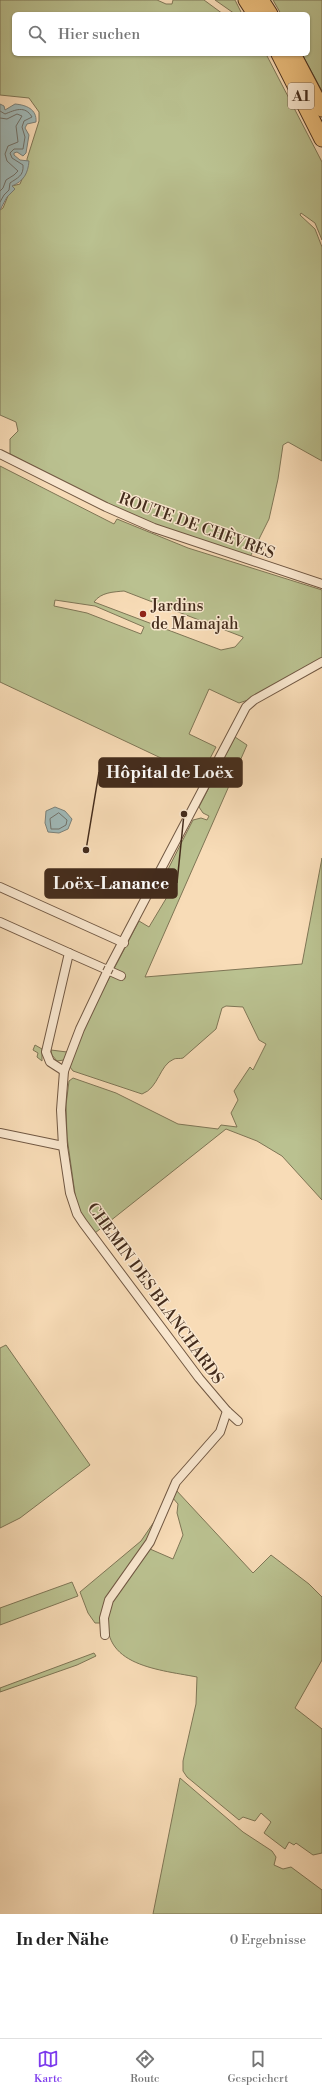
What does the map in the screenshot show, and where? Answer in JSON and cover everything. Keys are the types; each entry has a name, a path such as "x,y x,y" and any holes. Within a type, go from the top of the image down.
{"highway":[{"path":"246,0 254,12"},
{"path":"261,0 269,12"},
{"name":"A1","path":"279,56 322,139"},
{"name":"A1","path":"294,56 322,110"}],"street":[{"name":"ROUTE DE CHÈVRES","path":"0,454 106,507 154,528 322,584"},
{"name":"CHEMIN DES BLANCHARDS","path":"238,1421 227,1411 199,1378 77,1214 70,1192 64,1146 61,1110 64,1071 80,1029 108,970 124,943 246,707 254,700 322,662"},
{"path":"0,886 124,943"},
{"path":"0,922 121,976"},
{"path":"64,1071 50,1062 46,1052 69,953"},
{"path":"0,1133 64,1146"},
{"path":"105,1635 104,1618 109,1600 150,1542 176,1482 220,1432 227,1411"}],"green space":[{"path":"0,0 157,0 166,4 172,4 173,0 204,0 220,12 12,12 12,56 267,56 322,162 322,240 315,223 301,213 300,215 315,229 322,247 322,461 288,442 283,445 278,479 269,519 250,557 154,525 113,507 10,454 10,439 18,431 16,422 0,415 0,210 3,208 12,186 20,184 27,167 27,159 39,121 39,112 29,98 0,95"},
{"path":"215,0 235,0 241,12 232,12"},
{"path":"273,0 322,0 322,91 303,56 310,56 310,12 280,12"},
{"path":"0,466 114,524 117,519 188,548 322,590 322,658 248,700 239,703 209,689 189,734 216,747 204,770 183,760 180,767 0,682","holes":["124,591 243,637 243,638 235,647 221,650 94,602 104,594","55,600 95,606 144,627 141,634 87,613 54,606"]},
{"path":"235,737 247,745 145,977 302,964 322,858 322,1200 282,1156 257,1141 226,1129 95,1233 82,1215 76,1201 67,1137 66,1105 69,1081 73,1078 116,1093 178,1124 218,1129 221,1125 237,1127 231,1113 238,1100 234,1091 250,1067 253,1070 266,1044 259,1040 243,1007 226,1006 222,1008 216,1029 183,1058 175,1059 169,1062 152,1087 142,1094 73,1071 70,1067 83,1028 139,921 149,927 170,892 159,887 193,820 201,818 207,820 209,816 203,813 199,807"},
{"path":"35,1045 42,1049 42,1061 37,1057 38,1053 33,1050"},
{"path":"51,1050 67,1052 64,1060 57,1061 52,1055"},
{"path":"6,1345 90,1465 20,1518 0,1528 0,1348"},
{"path":"176,1490 253,1573 271,1555 309,1584 322,1597 322,1660 295,1708 322,1729 322,1853 313,1855 296,1843 294,1845 289,1842 285,1849 264,1833 271,1822 261,1813 255,1821 243,1817 239,1820 187,1777 183,1771 183,1761 196,1704 197,1677 147,1667 132,1661 120,1652 111,1641 108,1626 110,1606 150,1549 173,1559 183,1535 177,1513 178,1504 172,1497"},
{"path":"156,1519 153,1532 115,1586 101,1623 95,1623 88,1613 80,1592 141,1541"},
{"path":"72,1582 78,1596 0,1625 0,1608"},
{"path":"94,1653 96,1656 77,1665 0,1692 0,1688"},
{"path":"180,1778 243,1832 272,1851 276,1857 274,1865 283,1869 291,1867 322,1890 322,1914 153,1914"}],"water":[{"path":"0,104 4,106 5,110 15,104 30,108 35,114 36,122 27,124 25,128 29,135 26,153 23,156 17,152 14,153 14,155 20,160 29,161 28,169 20,182 12,186 15,189 7,197 0,210"},
{"path":"55,807 65,811 72,819 68,829 59,833 48,832 45,823 46,811"}],"place":[{"name":"Jardins de Mamajah","path":"143,614"},
{"name":"Loëx-Lanance","path":"184,814"},
{"name":"Hôpital de Loëx","path":"86,850"}]}
